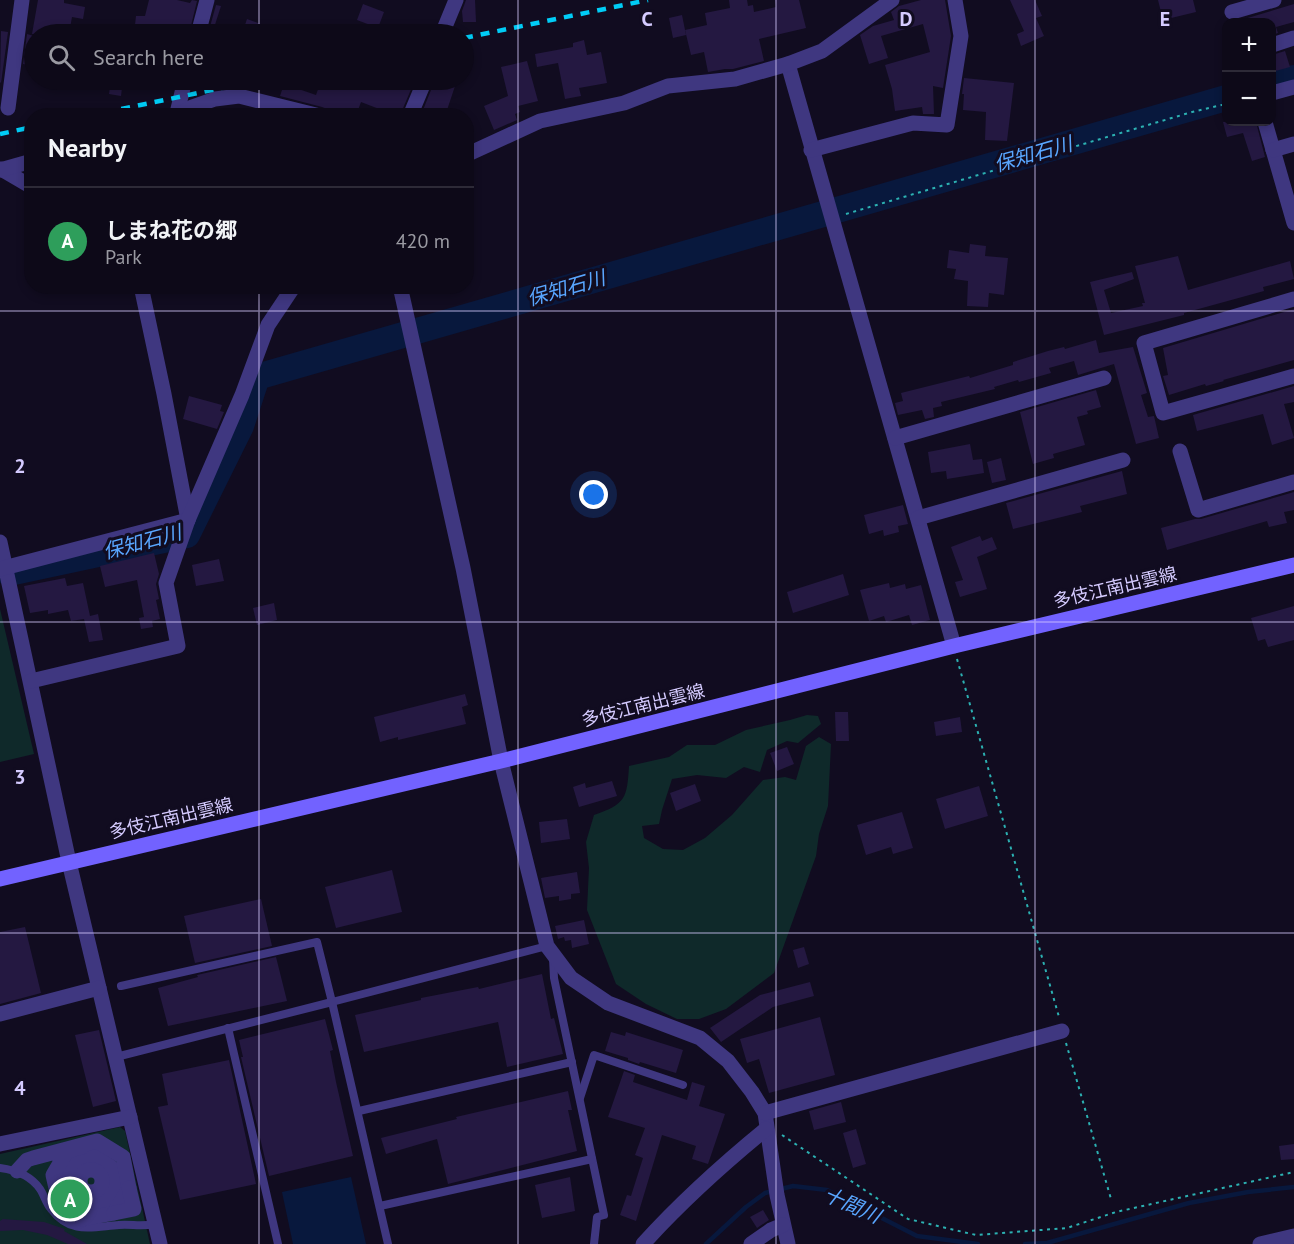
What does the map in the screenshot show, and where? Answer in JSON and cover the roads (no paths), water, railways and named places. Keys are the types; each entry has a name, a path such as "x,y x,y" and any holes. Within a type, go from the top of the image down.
{"main road":[{"name":"多伎江南出雲線","path":"0,879 501,761 954,646 1294,565"}],"street":[{"path":"8,108 22,0"},
{"path":"201,24 207,0"},
{"path":"446,24 456,0"},
{"path":"474,151 540,121 624,103 668,86 735,79 789,64 822,51 892,0"},
{"path":"812,150 913,123 946,125 961,36 955,0"},
{"path":"1232,12 1274,0"},
{"path":"1276,44 1294,38"},
{"path":"789,64 954,646"},
{"path":"1276,92 1294,87"},
{"path":"178,108 183,90"},
{"path":"413,108 421,90"},
{"path":"192,108 215,99 239,96 288,108"},
{"path":"1266,126 1294,223"},
{"path":"1273,150 1294,144"},
{"path":"0,170 24,163"},
{"path":"0,170 24,183"},
{"path":"143,294 188,520"},
{"path":"31,681 178,646 166,583 188,520 242,395 268,325 289,294"},
{"path":"402,294 463,568 501,761 550,950 571,978 608,1003 700,1038 728,1062 752,1092 765,1113 777,1196 788,1244"},
{"path":"1294,299 1144,344 1163,413 1294,376"},
{"path":"896,438 1104,378"},
{"path":"1180,451 1198,510 1294,482"},
{"path":"918,518 1123,460"},
{"path":"3,568 188,520"},
{"path":"0,542 3,568 31,681 69,862 160,1244"},
{"path":"0,1014 99,988"},
{"path":"765,1113 1062,1031"},
{"path":"0,1143 130,1117"},
{"path":"643,1244 708,1177 766,1129"},
{"path":"64,1221 83,1178 98,1142 68,1151 83,1178 102,1228"},
{"path":"82,1146 83,1178 59,1201 83,1219 122,1201"},
{"path":"17,1171 27,1160 83,1178 122,1201"},
{"path":"83,1178 122,1201"},
{"path":"752,1244 771,1230 783,1225"},
{"path":"1260,1244 1294,1236"}],"lane":[{"path":"121,986 317,942 388,1244"},
{"path":"116,1057 550,950 604,1215 597,1217 594,1244"},
{"path":"228,1028 278,1244"},
{"path":"579,1098 594,1055 683,1085"},
{"path":"358,1111 572,1062"},
{"path":"380,1206 592,1159"},
{"path":"0,1168 17,1171 33,1181 83,1178"},
{"path":"83,1178 49,1208 64,1221 81,1227 102,1228 121,1225 142,1227 155,1224"}],"water":[{"path":"351,1177 366,1244 293,1244 282,1192"}],"waterway":[{"name":"保知石川","path":"1276,84 1294,78"},
{"name":"保知石川","path":"9,573 187,535 241,426 257,377 1222,99"},
{"name":"十間川","path":"706,1244 746,1207 765,1193 793,1186 827,1190 917,1236 978,1244"},
{"name":"十間川","path":"1025,1244 1047,1243 1189,1203 1248,1192 1294,1187"}],"railway":[{"path":"474,36 648,0"},
{"path":"126,108 212,90"},
{"path":"0,134 24,129"}],"place":[{"name":"しまね花の郷","path":"70,1199"}]}
